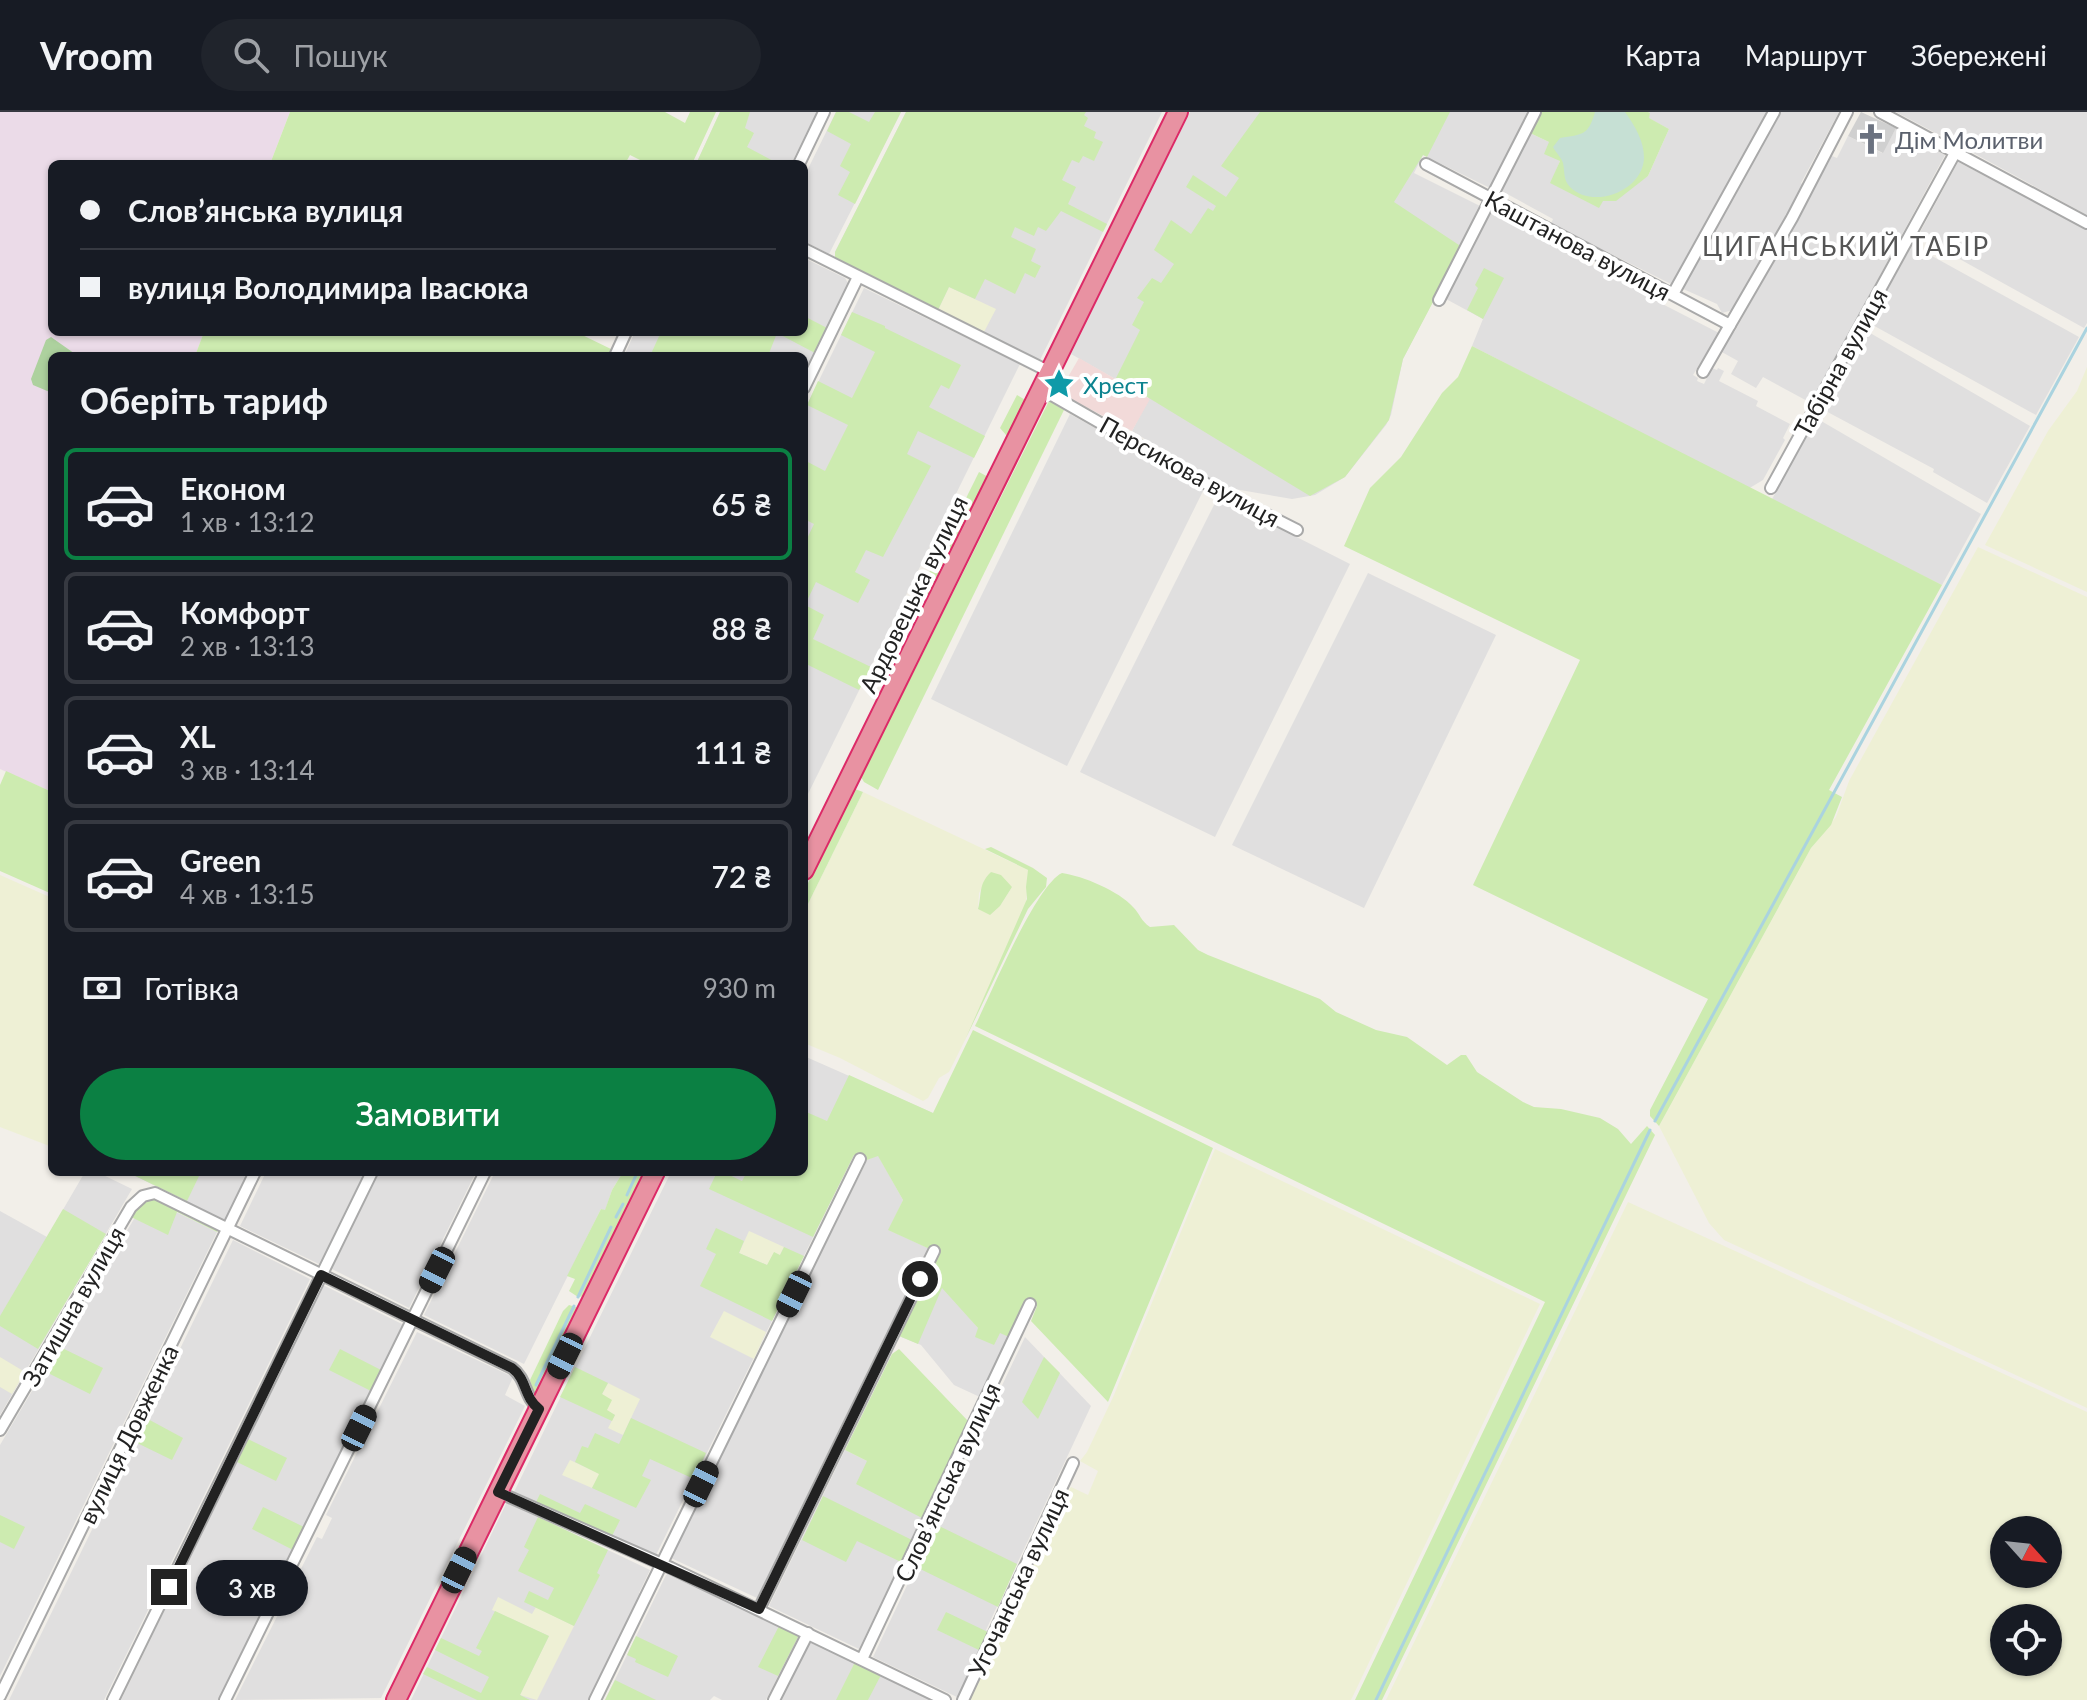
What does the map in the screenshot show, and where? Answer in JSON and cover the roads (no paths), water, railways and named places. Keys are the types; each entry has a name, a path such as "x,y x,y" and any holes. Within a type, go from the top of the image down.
{"highway":[{"name":"Ардовецька вулиця","path":"812,840 1050,372 1178,112"},
{"path":"396,1700 653,1176"}],"street":[{"path":"801,160 824,112"},
{"path":"1439,300 1535,112"},
{"path":"1673,294 1774,112"},
{"path":"1703,372 1792,218 1847,112"},
{"path":"1880,112 2087,223"},
{"name":"Табірна вулиця","path":"1771,488 1955,153"},
{"name":"Каштанова вулиця","path":"1426,164 1730,325"},
{"path":"808,251 1050,372"},
{"path":"808,380 858,277"},
{"name":"Персикова вулиця","path":"1041,389 1212,487 1297,530"},
{"path":"595,1700 860,1159"},
{"name":"вулиця Довженка","path":"0,1696 253,1176"},
{"path":"113,1700 370,1176"},
{"path":"225,1700 483,1176"},
{"name":"Затишна вулиця","path":"0,1430 131,1207 143,1196 155,1193 228,1228"},
{"path":"228,1228 517,1371 531,1402 539,1409"},
{"path":"759,1609 934,1251"},
{"name":"Словʼянська вулиця","path":"862,1659 1030,1304"},
{"name":"Угочанська вулиця","path":"963,1700 1073,1463"},
{"path":"498,1492 759,1609 945,1700"},
{"path":"774,1700 808,1633"}],"waterway":[{"path":"1655,1121 2087,328"},
{"path":"1376,1700 1650,1130"},
{"path":"627,1195 636,1176"},
{"path":"616,1217 623,1204"},
{"path":"578,1297 611,1227"},
{"path":"536,1385 574,1306"}],"place":[{"name":"Дім Молитви","path":"1871,139"},
{"name":"Хрест","path":"1059,384"}],"district":[{"name":"ЦИГАНСЬКИЙ ТАБІР","path":"1846,246"}]}
